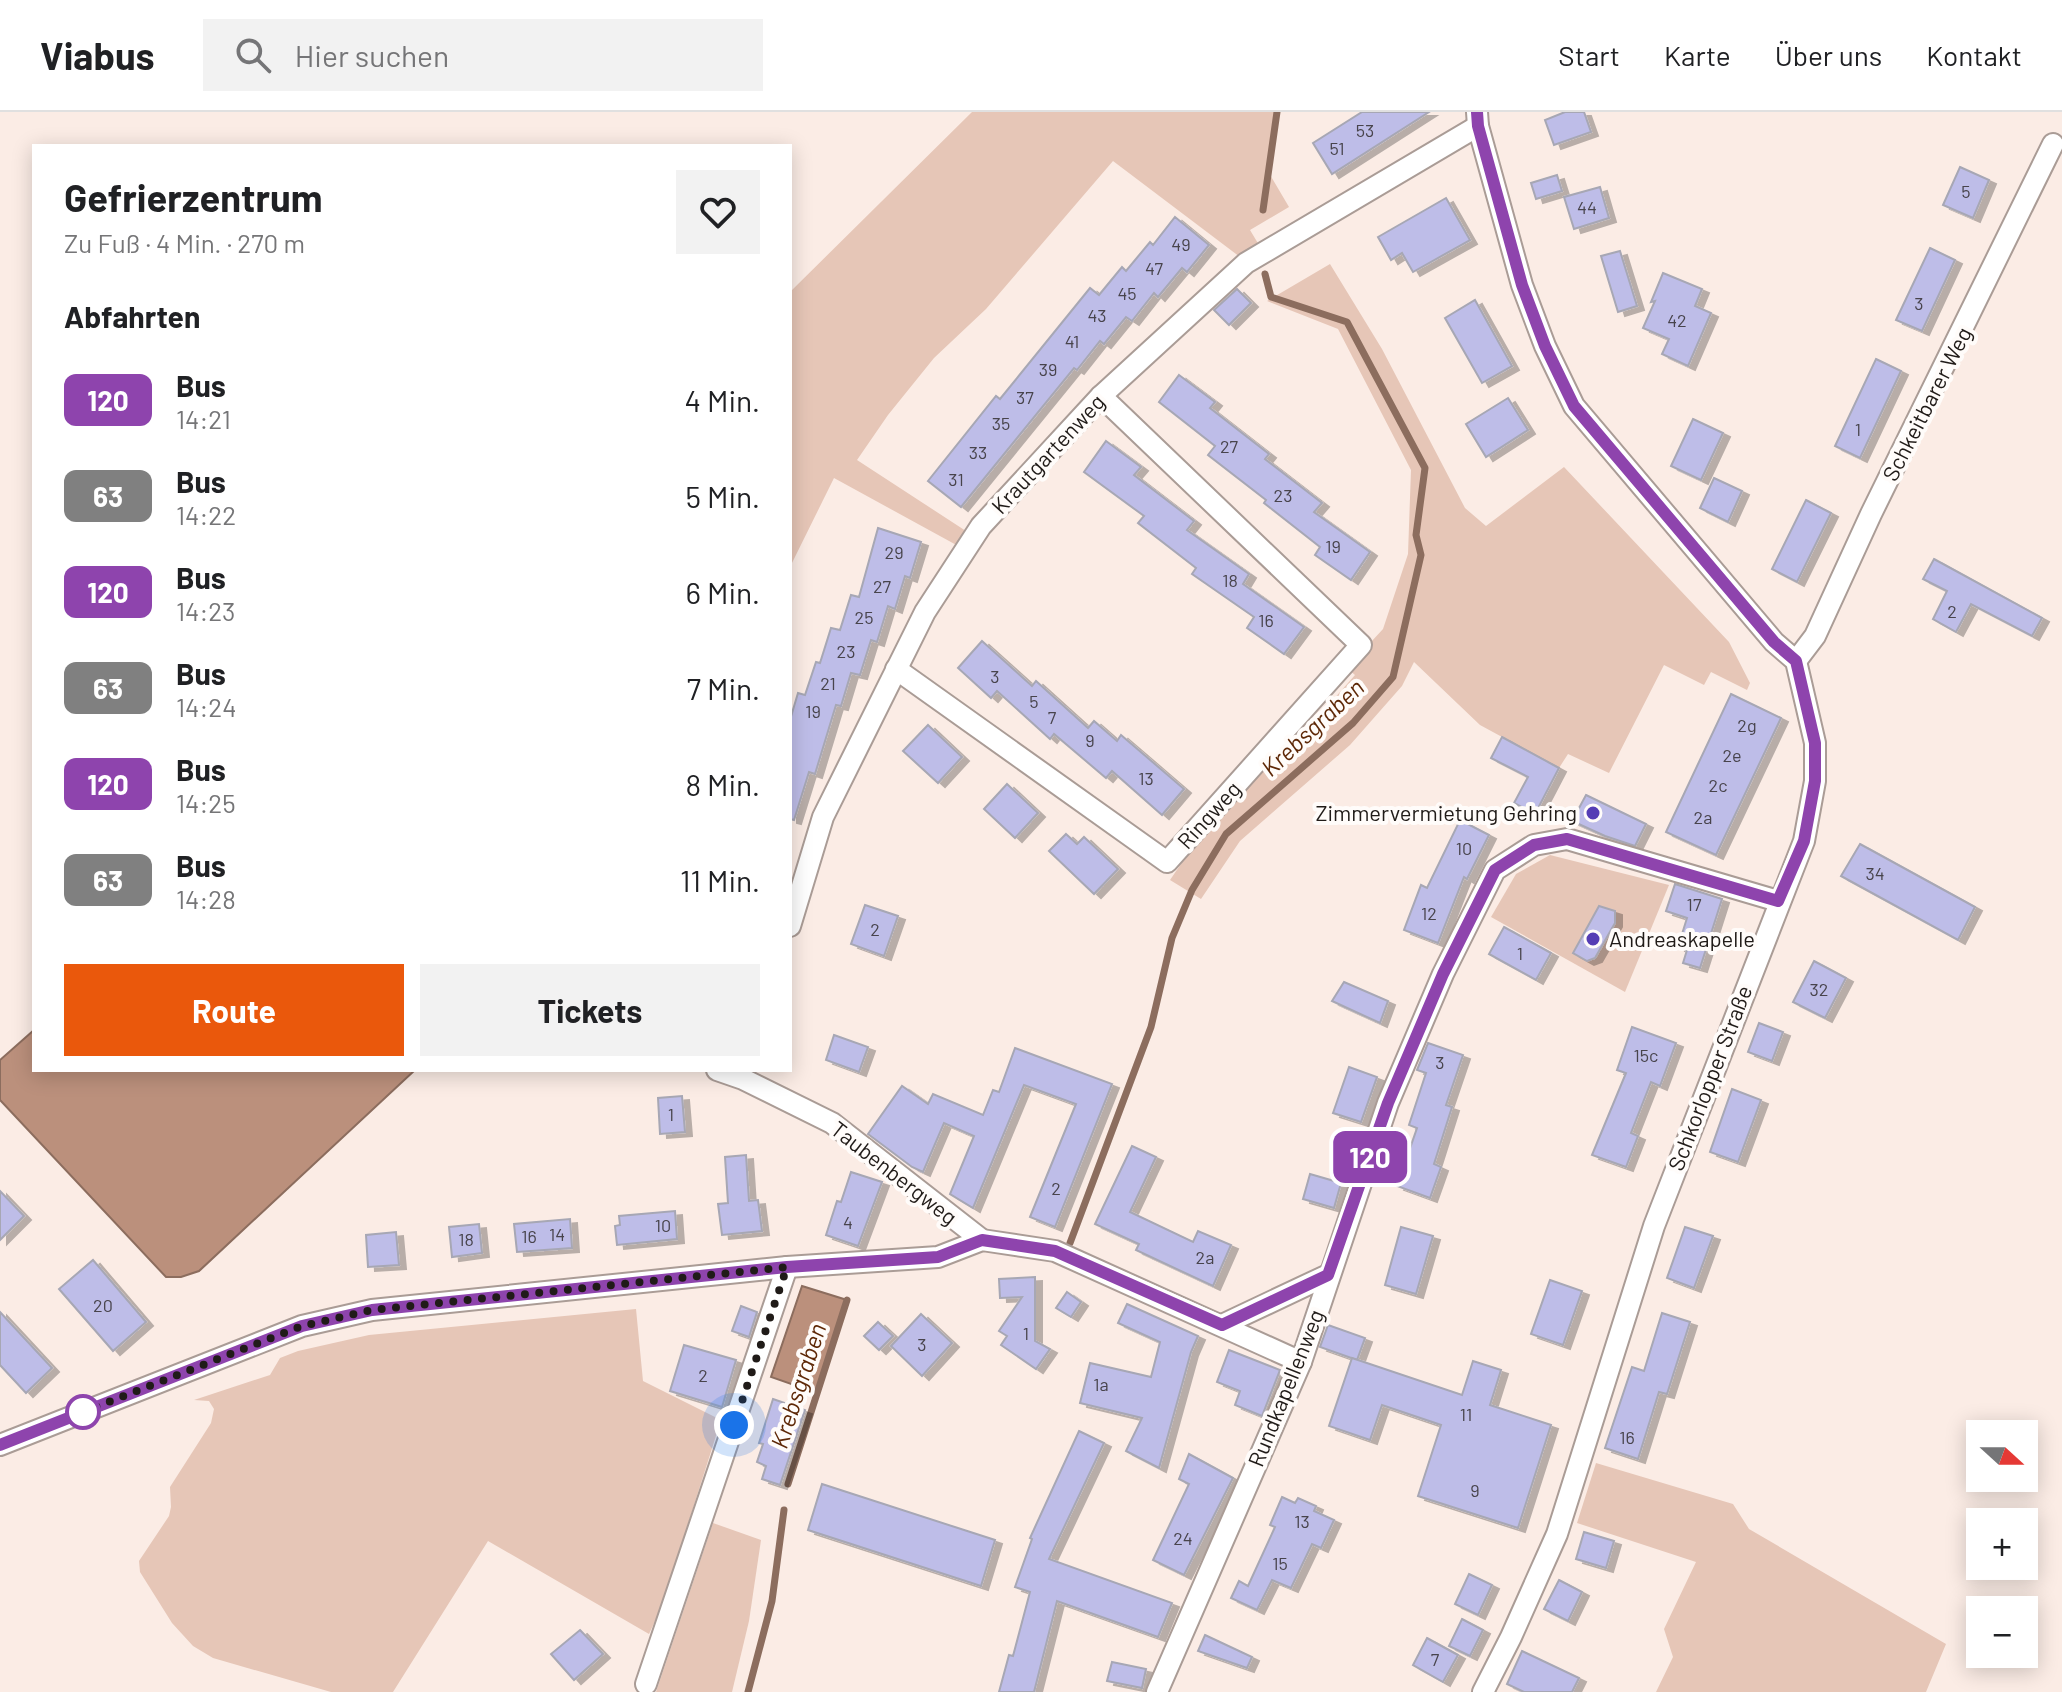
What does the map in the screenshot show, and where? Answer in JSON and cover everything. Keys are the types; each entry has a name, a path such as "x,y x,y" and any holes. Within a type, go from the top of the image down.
{"street":[{"name":"Krautgartenweg","path":"792,919 823,817 925,612 981,526 1101,396 1246,263 1478,119"},
{"path":"1478,119 1522,285 1545,346 1574,406 1774,642 1796,661"},
{"name":"Schkeitbarer Weg","path":"1796,661 1815,636 1871,514 2053,144"},
{"name":"Ringweg","path":"896,669 1167,862 1361,645 1101,396"},
{"name":"Schkorlopper Straße","path":"1483,1692 1557,1534 1654,1226 1778,901 1804,841 1815,781 1815,743 1796,661"},
{"name":"Rundkapellenweg","path":"1157,1692 1301,1362 1388,1103 1443,974 1495,870 1534,845 1567,839 1778,901"},
{"name":"Taubenbergweg","path":"744,1074 832,1123 982,1240"},
{"path":"0,1445 302,1326 372,1310 787,1267 938,1257 982,1240 1055,1251 1301,1362"},
{"path":"646,1684 787,1267"},
{"path":"1222,1325 1328,1275"}],"shaded area":[{"path":"972,112 1277,112 1269,173 1289,207 1250,230 1259,245 1240,257 1113,161 986,309 934,358 888,415 857,460 969,533 960,547 834,478 792,563 792,290"},
{"path":"1330,264 1382,349 1465,508 1486,526 1564,467 1729,642 1750,683 1747,690 1711,672 1704,685 1664,665 1609,773 1568,754 1559,768 1480,725 1414,662 1402,686 1350,745 1240,841 1201,899 1170,880 1211,820 1293,728 1302,735 1355,675 1347,668 1383,629 1408,554 1411,470 1338,329 1267,301"},
{"path":"1550,855 1669,885 1625,992 1491,917 1516,874"},
{"path":"636,1309 643,1381 721,1420 662,1606 649,1634 488,1541 393,1692 331,1692 213,1658 193,1646 172,1623 140,1572 139,1561 169,1516 170,1487 211,1423 214,1409 209,1401 194,1400 270,1375 280,1358 298,1351 369,1335"},
{"path":"1596,1463 1733,1504 1749,1529 1946,1644 1926,1692 1656,1692 1673,1657 1664,1629 1696,1562 1577,1523"},
{"path":"713,1523 761,1540 749,1621 732,1692 656,1692"}],"water":[{"path":"32,1032 32,1072 413,1072 199,1271 181,1277 166,1277 0,1100 0,1060"},
{"path":"802,1286 847,1300 817,1393 771,1377"}],"building":[{"path":"1362,112 1429,112 1332,174 1313,143"},
{"path":"1565,112 1584,112 1591,132 1554,145 1545,120"},
{"path":"1960,167 1989,180 1973,218 1943,205"},
{"path":"1557,175 1562,191 1536,199 1531,183"},
{"path":"1600,187 1609,218 1574,229 1564,197"},
{"path":"1446,198 1470,240 1413,272 1402,253 1391,260 1378,237"},
{"path":"1175,217 1209,245 1187,272 1182,268 1158,297 1154,293 1132,321 1126,317 1104,344 1100,341 1077,370 1074,368 961,507 928,481 996,396 1000,399 1090,288 1099,295 1122,267 1126,271 1150,242 1153,245"},
{"path":"1930,248 1955,260 1922,331 1896,320"},
{"path":"1620,251 1637,306 1618,312 1601,256"},
{"path":"1663,273 1702,289 1695,306 1711,313 1688,366 1662,354 1669,339 1643,328"},
{"path":"1237,289 1251,303 1229,325 1214,310"},
{"path":"1475,300 1512,366 1482,383 1445,318"},
{"path":"1876,359 1901,371 1860,458 1835,446"},
{"path":"1179,375 1215,402 1210,408 1269,454 1265,459 1322,503 1314,512 1370,552 1351,580 1315,555 1320,547 1208,455 1215,446 1159,402"},
{"path":"1508,398 1528,430 1486,457 1466,424"},
{"path":"1693,419 1723,433 1701,480 1671,466"},
{"path":"1106,441 1141,467 1134,475 1194,521 1187,530 1249,574 1243,584 1304,627 1284,654 1247,628 1254,617 1192,574 1196,568 1138,523 1144,516 1084,472"},
{"path":"1714,478 1742,491 1728,522 1700,508"},
{"path":"1806,500 1831,513 1797,582 1772,569"},
{"path":"878,528 921,542 910,578 905,576 895,609 888,606 877,642 871,640 860,675 851,673 841,706 836,705 815,774 809,772 792,820 792,713 798,693 805,695 816,662 820,663 831,628 840,630 851,595 859,597"},
{"path":"1934,559 2042,618 2032,636 1971,604 1956,632 1933,619 1947,591 1923,579"},
{"path":"982,641 1032,686 1036,681 1088,728 1094,721 1117,741 1121,735 1184,789 1162,815 1112,771 1106,778 1054,734 1050,739 997,691 991,698 958,668"},
{"path":"1731,694 1781,718 1716,855 1666,832"},
{"path":"928,725 962,757 938,783 903,751"},
{"path":"1502,737 1559,768 1535,814 1514,803 1528,777 1491,758"},
{"path":"1007,784 1038,813 1015,838 984,809"},
{"path":"1586,795 1646,824 1635,846 1572,821"},
{"path":"1460,820 1489,835 1467,879 1464,877 1438,943 1404,930 1421,885 1427,888"},
{"path":"1066,834 1077,844 1084,837 1118,869 1094,894 1049,851"},
{"path":"1860,844 1975,907 1958,940 1841,876"},
{"path":"1675,884 1722,899 1700,968 1683,963 1687,950 1678,947 1687,918 1666,911"},
{"path":"865,905 898,916 884,956 851,944"},
{"name":"Andreaskapelle","path":"1599,906 1615,911 1615,923 1595,958 1587,961 1573,953"},
{"path":"1504,927 1551,953 1536,980 1489,954"},
{"path":"1814,961 1846,978 1825,1018 1793,1002"},
{"path":"1344,982 1388,1001 1380,1023 1332,1001"},
{"path":"1759,1023 1783,1032 1772,1061 1748,1052"},
{"path":"1632,1027 1676,1043 1660,1086 1651,1082 1631,1133 1638,1136 1626,1167 1592,1155 1626,1073 1617,1070"},
{"path":"834,1035 868,1047 859,1072 826,1060"},
{"path":"1428,1043 1463,1055 1446,1105 1452,1107 1434,1164 1441,1167 1430,1198 1397,1186 1417,1128 1409,1125 1426,1073 1417,1070"},
{"path":"1015,1048 1112,1084 1055,1227 1030,1217 1076,1104 1024,1085 973,1208 950,1194 974,1136 944,1123 923,1172 868,1134 902,1086 928,1104 933,1094 983,1115 993,1090 999,1092"},
{"path":"1349,1067 1377,1077 1361,1122 1333,1113"},
{"path":"1732,1089 1761,1100 1738,1162 1710,1152"},
{"path":"682,1096 685,1132 660,1134 658,1098"},
{"path":"1132,1146 1156,1157 1130,1212 1193,1242 1198,1231 1231,1245 1213,1286 1136,1250 1139,1244 1095,1224"},
{"path":"746,1155 749,1201 758,1200 762,1231 722,1235 718,1204 728,1203 725,1157"},
{"path":"851,1172 882,1182 858,1246 826,1235"},
{"path":"1310,1174 1341,1183 1334,1208 1303,1199"},
{"path":"0,1191 24,1216 0,1240"},
{"path":"675,1211 677,1239 617,1245 615,1226 620,1225 619,1216"},
{"path":"570,1219 572,1248 517,1252 514,1224"},
{"path":"479,1224 482,1253 452,1257 449,1227"},
{"path":"1401,1227 1433,1236 1416,1294 1385,1285"},
{"path":"1685,1227 1713,1236 1694,1288 1667,1278"},
{"path":"396,1232 399,1265 368,1267 366,1235"},
{"path":"93,1260 146,1322 113,1351 59,1289"},
{"path":"1035,1277 1035,1341 1050,1349 1036,1369 1001,1345 1007,1336 999,1331 1022,1297 1000,1298 999,1279"},
{"path":"1550,1280 1582,1291 1563,1345 1531,1334"},
{"path":"1067,1292 1081,1302 1071,1317 1056,1308"},
{"path":"1127,1304 1198,1336 1159,1468 1126,1451 1142,1418 1080,1403 1090,1363 1151,1377 1160,1342 1118,1323"},
{"path":"741,1306 757,1312 749,1337 732,1331"},
{"path":"0,1312 52,1368 26,1393 0,1365"},
{"path":"1662,1313 1690,1322 1667,1394 1659,1392 1638,1459 1605,1448 1632,1367 1644,1371"},
{"path":"921,1314 952,1343 922,1376 891,1346"},
{"path":"878,1322 893,1336 879,1350 864,1336"},
{"path":"1328,1325 1365,1338 1357,1360 1320,1347"},
{"path":"684,1345 736,1360 722,1407 670,1391"},
{"path":"1229,1350 1280,1370 1262,1416 1235,1405 1240,1391 1217,1382"},
{"path":"1352,1358 1462,1395 1473,1361 1501,1370 1490,1405 1551,1425 1518,1528 1418,1496 1441,1425 1382,1405 1370,1440 1329,1426"},
{"path":"773,1399 805,1410 780,1485 762,1479 766,1466 757,1462 763,1444 759,1443"},
{"path":"1079,1431 1104,1443 1049,1559 1172,1603 1158,1637 1057,1601 1034,1692 999,1692 1009,1655 1013,1656 1030,1592 1015,1587 1030,1538"},
{"path":"1189,1454 1233,1478 1184,1575 1153,1560 1189,1484 1179,1479"},
{"path":"822,1484 995,1540 981,1586 808,1530"},
{"path":"1282,1497 1295,1503 1298,1498 1316,1506 1314,1511 1334,1520 1321,1548 1312,1544 1291,1588 1272,1580 1257,1610 1231,1598 1239,1581 1248,1586 1275,1527 1270,1525"},
{"path":"1584,1532 1614,1541 1606,1568 1576,1559"},
{"path":"1469,1574 1492,1585 1478,1615 1455,1604"},
{"path":"1559,1580 1582,1592 1568,1621 1544,1609"},
{"path":"1462,1619 1483,1630 1470,1656 1449,1646"},
{"path":"580,1630 603,1654 574,1680 551,1654"},
{"path":"1205,1635 1252,1657 1247,1668 1198,1651"},
{"path":"1427,1638 1458,1655 1443,1682 1413,1665"},
{"path":"1522,1651 1579,1678 1572,1692 1524,1692 1507,1684"},
{"path":"1112,1662 1146,1669 1142,1688 1107,1681"}],"waterway":[{"name":"Krebsgraben","path":"1263,210 1277,112"},
{"name":"Krebsgraben","path":"1070,1243 1151,1027 1172,938 1192,890 1226,834 1353,723 1393,677 1421,555 1416,535 1425,468 1347,322 1271,297 1265,274"},
{"name":"Krebsgraben","path":"788,1484 847,1300"},
{"name":"Krebsgraben","path":"748,1692 772,1601 784,1510"}],"bus line":[{"name":"120","path":"0,1445 302,1326 372,1310 787,1267 938,1257 982,1240 1055,1251 1222,1325 1328,1275 1388,1103 1443,974 1495,870 1534,845 1567,839 1778,901 1804,841 1815,781 1815,743 1796,661 1774,642 1574,406 1545,346 1522,285 1478,126 1477,112"}],"place":[{"name":"Zimmervermietung Gehring","path":"1593,813"},
{"name":"Andreaskapelle","path":"1593,939"}],"route":[{"path":"83,1412 302,1326 372,1310 787,1267 734,1425"}]}
